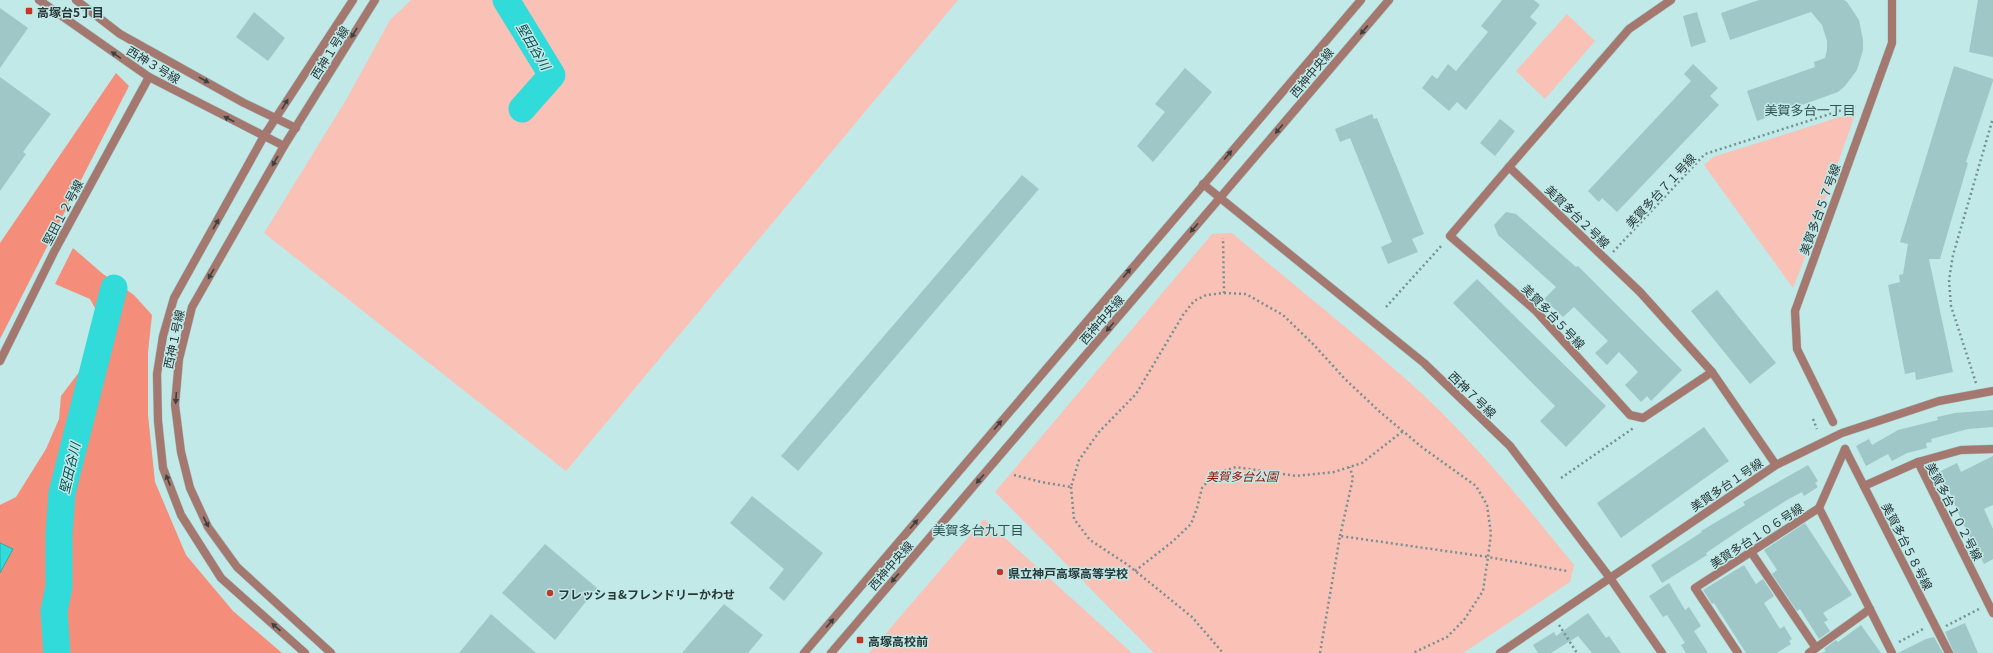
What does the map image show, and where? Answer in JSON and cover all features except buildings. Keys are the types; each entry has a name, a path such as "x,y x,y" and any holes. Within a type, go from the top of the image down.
{"street":[{"name":"西神３号線","path":"38,0 149,77 284,146"},
{"name":"西神３号線","path":"76,0 120,34 296,128"},
{"name":"西神１号線","path":"305,653 221,578 181,515 163,468 158,421 157,374 163,336 174,298 264,136 353,0"},
{"name":"西神１号線","path":"331,653 237,567 208,527 190,488 181,452 175,405 179,359 192,307 284,146 375,0"},
{"name":"西神中央線","path":"804,653 1202,184 1361,0"},
{"name":"西神中央線","path":"831,653 1389,0"},
{"path":"1450,236 1629,29 1670,0"},
{"name":"美賀多台５７号線","path":"1833,422 1797,349 1795,311 1892,43 1892,0"},
{"name":"堅田１２号線","path":"0,361 55,250 149,77"},
{"name":"美賀多台２号線","path":"1509,167 1640,292 1712,372 1776,465"},
{"name":"西神７号線","path":"1202,184 1424,363 1510,446 1610,578 1662,653"},
{"name":"美賀多台５号線","path":"1450,236 1536,311 1630,415 1643,418"},
{"path":"1643,418 1712,372"},
{"name":"美賀多台１号線","path":"1500,653 1776,465 1849,430 1939,401 1993,391"},
{"name":"美賀多台５８号線","path":"1819,508 1845,449 1949,653"},
{"name":"美賀多台１０２号線","path":"1864,486 1918,462 1961,450 1993,449"},
{"name":"美賀多台１０２号線","path":"1918,462 1993,613"},
{"name":"美賀多台１０６号線","path":"1738,653 1695,588 1819,508 1891,650"},
{"path":"1751,552 1816,648"},
{"path":"1809,653 1870,609"}],"path":[{"name":"美賀多台７１号線","path":"1606,260 1706,154 1871,101"},
{"path":"1976,383 1951,306 1949,280 1953,255 1993,118"},
{"path":"1386,307 1450,236"},
{"path":"1223,238 1224,292"},
{"path":"1223,653 1192,617 1135,571 1090,540 1074,519 1071,487 1079,460 1099,432 1136,394 1183,315 1194,300 1206,295 1224,292 1246,294 1283,315 1314,345 1345,380 1423,448 1476,486 1487,505 1491,534 1483,591 1464,620 1447,637 1414,653"},
{"path":"1561,478 1633,429 1643,418"},
{"path":"1813,419 1817,429"},
{"path":"1135,571 1172,542 1191,524 1202,488 1214,474 1236,467 1296,476 1334,472 1362,463 1403,431"},
{"path":"1320,653 1340,536 1353,478 1350,467"},
{"path":"1014,475 1041,482 1071,487"},
{"path":"1340,536 1488,557 1567,571"},
{"path":"1891,650 1936,627 1988,604"},
{"path":"1554,616 1577,653"}],"green space":[{"path":"411,0 958,0 566,471 264,233 346,100 390,20"},
{"path":"1567,14 1595,41 1545,99 1516,71"},
{"path":"1856,112 1793,288 1704,165 1713,157"},
{"name":"美賀多台公園","path":"1232,233 1408,381 1453,424 1495,470 1574,565 1570,582 1463,653 1154,653 995,492 1212,234"},
{"name":"県立神戸高塚高等学校","path":"984,519 1132,653 869,653"}],"shaded area":[{"path":"116,73 129,86 0,339 0,243"},
{"path":"73,248 103,274 134,295 152,315 148,352 148,415 155,482 186,555 233,611 282,653 0,653 0,505 16,497 46,449 59,419 61,396 86,363 100,317 90,299 55,284"}],"water":[{"path":"0,543 13,549 0,573"}],"waterway":[{"name":"堅田谷川","path":"506,0 552,75 522,109"},
{"name":"堅田谷川","path":"57,653 54,611 59,587 59,534 62,493 114,288"}],"place":[{"name":"高塚台5丁目","path":"29,11"},
{"name":"県立神戸高塚高等学校","path":"1000,572"},
{"name":"フレッショ&フレンドリーかわせ","path":"550,593"},
{"name":"高塚高校前","path":"860,640"}],"district":[{"name":"美賀多台一丁目","path":"1810,109"},
{"name":"美賀多台九丁目","path":"978,529"}]}
